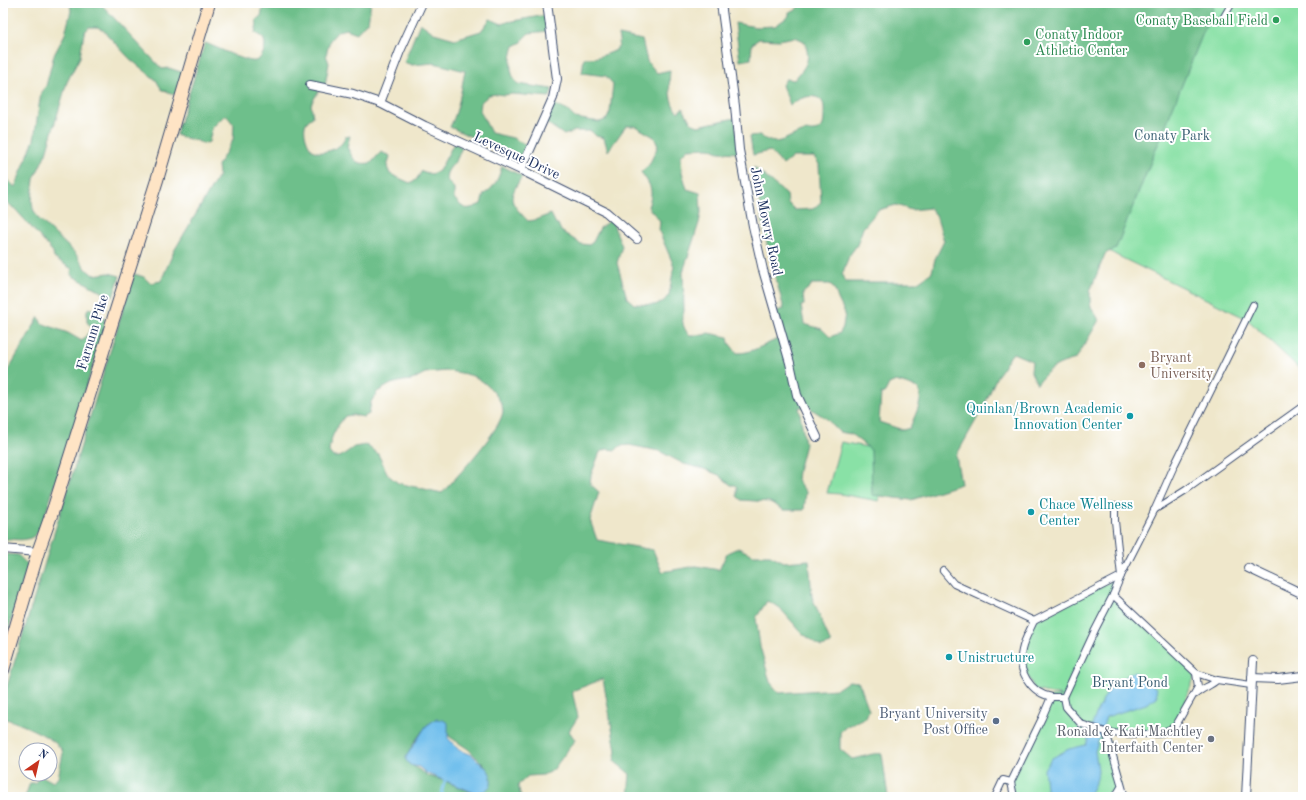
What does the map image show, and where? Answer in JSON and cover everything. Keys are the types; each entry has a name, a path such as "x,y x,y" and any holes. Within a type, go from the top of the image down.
{"main road":[{"name":"Farnum Pike","path":"3,670 38,552 54,507 156,180 209,3"}],"street":[{"path":"380,103 400,51 422,3"},
{"path":"521,170 553,98 557,79 547,3"},
{"name":"John Mowry Road","path":"721,3 735,106 739,150 753,226 763,270 790,362 797,395 817,437"},
{"path":"1222,20 1232,3"},
{"name":"Levesque Drive","path":"310,85 353,94 380,103 606,212 637,239"},
{"path":"1196,673 1198,687 1175,727 1159,734 1120,734 1106,732 1081,724 1066,707 1064,697 1095,630 1253,305"},
{"path":"1154,511 1186,490 1303,406"},
{"path":"1115,506 1115,521 1121,576"},
{"path":"3,549 38,552"},
{"path":"1248,568 1303,594"},
{"path":"943,571 954,584 1034,621"},
{"path":"1064,697 1051,697 1035,690 1025,678 1020,661 1022,649 1034,621 1121,576"},
{"path":"1113,595 1196,673 1217,680 1252,681 1303,676"},
{"path":"1246,797 1253,661"},
{"path":"1193,696 1217,680"},
{"path":"1014,797 1011,782 1051,697"},
{"path":"1106,732 1124,797"},
{"path":"995,797 1003,780 1011,782"},
{"path":"1115,797 1121,787"}],"green space":[{"path":"70,3 100,3 162,69 169,68 184,73 177,95 162,90 156,80 130,59 103,30 98,27 89,27 84,33 80,57 67,82 46,153 34,179 32,201 33,209 38,218 75,253 87,270 93,275 109,273 120,276 113,297 71,275 72,269 54,258 53,252 17,211 3,199 3,176 15,187 34,140 41,92 46,86 54,55 65,34 71,11"},
{"path":"264,3 371,3 368,22 357,33 346,29 338,31 330,40 326,55 329,63 325,85 321,87 311,104 313,117 306,123 305,126 307,142 311,149 317,152 325,152 340,145 345,137 350,136 347,147 356,161 361,163 371,163 381,152 390,156 387,167 390,174 410,183 416,180 422,171 431,174 439,171 454,143 462,147 457,159 448,170 446,177 454,188 454,198 460,205 466,208 472,208 481,204 484,194 491,189 496,182 502,166 522,176 514,190 512,200 528,221 551,214 561,231 581,244 589,245 593,242 600,228 612,218 622,246 617,263 627,298 634,304 655,305 664,301 669,295 674,266 659,231 660,221 648,207 651,192 647,181 641,172 649,165 658,146 654,137 635,126 626,126 608,151 604,138 596,136 591,131 575,131 564,135 544,121 552,103 568,111 575,118 600,122 607,119 610,112 613,84 606,76 582,73 584,58 593,58 615,51 619,43 618,35 642,40 647,61 657,73 670,70 669,80 672,104 678,112 683,108 691,123 698,126 735,118 740,153 719,152 709,148 688,149 681,156 682,172 687,189 700,193 701,213 683,272 683,324 689,335 704,335 708,333 728,337 729,343 737,353 743,353 782,338 776,311 784,309 768,249 754,167 787,195 788,203 795,210 813,209 821,202 819,164 814,157 793,157 783,165 770,151 753,155 750,136 760,135 766,139 776,142 802,132 818,130 823,124 824,109 821,100 810,96 790,105 782,85 786,79 794,80 805,67 808,53 804,41 795,37 779,40 759,39 752,44 751,59 740,61 735,23 756,27 775,26 789,16 789,12 795,11 801,3 1208,3 1214,6 1116,248 1105,254 1090,291 1090,305 1099,320 1076,359 1054,367 1045,374 1037,384 1031,372 1032,361 1013,353 997,376 984,406 956,456 961,484 911,500 872,495 871,450 851,434 839,432 827,419 808,407 799,407 805,444 797,480 806,492 804,510 784,510 770,502 741,500 737,496 737,487 735,485 731,485 719,475 704,469 684,464 659,451 629,445 620,446 616,450 607,449 600,452 591,475 590,484 599,492 590,520 597,540 653,550 662,572 696,566 719,570 727,553 738,548 753,555 770,555 784,562 809,560 812,597 831,644 821,647 802,633 779,607 767,601 756,618 760,646 770,682 779,693 837,689 849,681 858,682 869,710 866,717 847,726 840,732 840,749 852,759 882,754 888,797 628,797 630,774 614,761 616,751 603,679 572,691 578,717 569,731 575,740 553,770 543,775 528,776 518,785 521,797 483,797 488,778 487,768 468,749 450,737 442,725 436,722 428,724 414,743 409,754 409,763 428,776 445,781 481,797 25,797 30,783 58,782 63,753 58,746 58,742 54,742 27,727 3,718 3,699 134,274 144,277 150,283 161,281 174,251 219,175 218,165 233,140 234,125 227,116 224,116 212,128 209,142 204,144 176,135 205,43 238,57 251,61 258,60 262,56 265,43 262,37 255,33 257,24 256,20 261,16","holes":["896,205 911,210 930,208 936,215 944,241 935,259 932,272 918,282 845,282 842,275 849,256 857,245 863,228 878,210","811,284 830,284 835,290 845,313 843,327 840,333 830,337 822,329 804,324 801,306 804,305 803,293 811,286","447,371 463,373 481,380 500,401 503,410 496,428 467,466 442,493 398,483 388,475 378,454 366,445 354,447 340,457 333,457 329,452 332,437 345,416 353,415 364,417 369,414 371,402 377,392 391,384 412,380 425,373","896,381 918,388 920,392 920,402 910,428 903,430 879,422 881,393 884,394 889,384"]},
{"name":"Conaty Park","path":"955,3 1303,3 1303,372 1247,319 1116,255 1069,227"},
{"path":"546,15 549,31 529,33 522,42 514,46 511,71 518,84 552,89 550,97 497,94 489,95 481,102 480,111 491,133 513,138 527,146 523,153 516,156 510,155 450,127 458,107 465,71 434,63 412,65 404,62 420,23 434,33 455,39 481,31 490,19 502,24"},
{"path":"89,308 103,316 106,325 41,528 29,539 3,539 3,379 39,317 41,323 68,333 82,341 92,328 87,322 87,310"},
{"path":"841,442 887,451 879,501 827,493"},
{"path":"3,554 18,555 28,565 3,647"},
{"name":"Bryant Pond","path":"1121,576 1113,595 1196,673 1175,727 1159,734 1106,732 1121,787 1115,797 1014,797 1011,782 1051,697 1062,696 1035,690 1020,661 1034,621"}],"water":[{"path":"1134,672 1156,688 1157,697 1146,704 1106,717 1095,751 1098,770 1097,779 1091,791 1085,797 1047,796 1044,769 1052,758 1069,749 1086,745 1101,702 1114,685"},
{"path":"436,719 443,720 448,723 448,738 459,750 472,755 488,770 491,776 491,785 485,791 475,793 426,773 419,767 410,765 406,760 406,757 426,726"}],"waterway":[{"path":"444,797 442,792 445,780"}],"place":[{"name":"Conaty Baseball Field","path":"1276,20"},
{"name":"Conaty Indoor Athletic Center","path":"1027,42"},
{"name":"Bryant University","path":"1142,365"},
{"name":"Quinlan/Brown Academic Innovation Center","path":"1130,416"},
{"name":"Chace Wellness Center","path":"1031,512"},
{"name":"Unistructure","path":"949,657"},
{"name":"Bryant University Post Office","path":"996,721"},
{"name":"Ronald & Kati Machtley Interfaith Center","path":"1211,739"}]}
